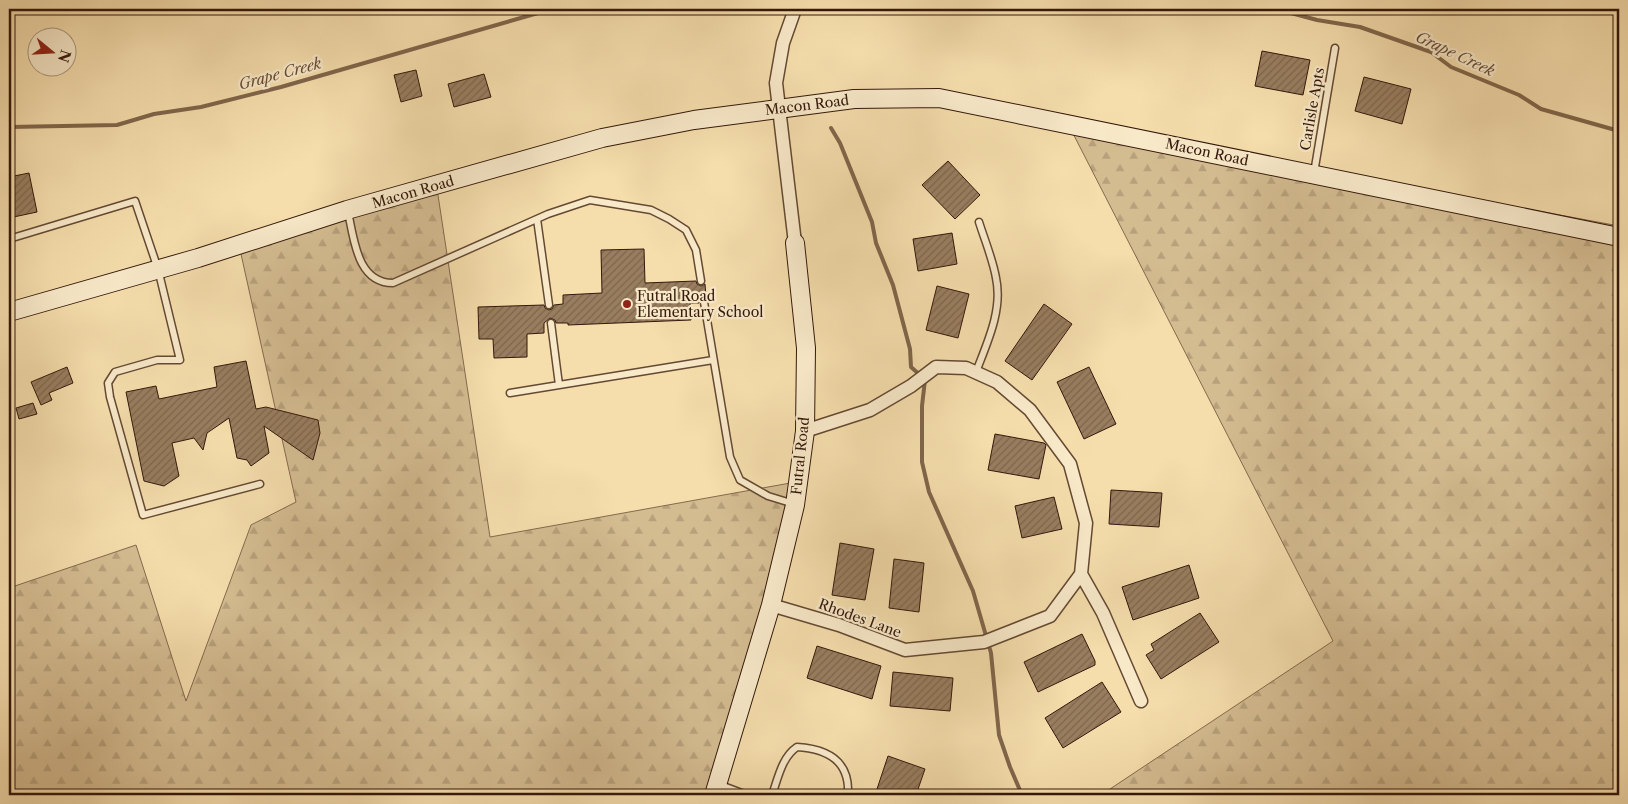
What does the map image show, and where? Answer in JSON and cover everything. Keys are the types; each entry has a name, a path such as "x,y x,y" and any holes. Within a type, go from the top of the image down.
{"main road":[{"name":"Macon Road","path":"9,312 158,269 347,210 602,138 694,120 854,99 939,98 1619,237"},
{"name":"Futral Road","path":"716,790 771,604 795,504 805,431 806,348 796,243"}],"street":[{"name":"Futral Road","path":"796,9 783,43 776,84 796,243"},
{"path":"805,431 870,410 911,386 936,367 966,368 997,382 1030,410 1070,464 1086,523 1081,574 1102,613 1142,701"},
{"name":"Rhodes Lane","path":"771,604 839,625 905,650 984,642 1050,616 1081,574"}],"lane":[{"name":"Carlisle Apts","path":"1313,174 1335,48"},
{"path":"347,210 361,264 370,276 383,283 393,283 537,219 590,200 651,210 669,218 686,230 696,250 701,281"},
{"path":"9,239 135,201 158,269 180,360 157,360 115,372 108,383 110,397 143,515 260,484"},
{"path":"537,219 548,305"},
{"path":"976,372 992,330 997,301 996,279 979,222"},
{"path":"704,302 730,457 740,480 768,496 795,504"},
{"path":"551,323 560,385"},
{"path":"510,392 713,360"},
{"path":"772,795 782,765 790,752 797,747 821,751 833,756 847,777 848,795"},
{"path":"716,790 747,795"}],"green space":[{"path":"1063,114 1425,190 1619,226 1619,795 1101,795 1333,641"},
{"path":"436,182 490,537 796,482 796,508 707,795 9,795 9,588 136,545 186,701 251,525 296,502 239,245"}],"building":[{"path":"1262,51 1310,60 1303,95 1255,86"},
{"path":"416,70 422,96 401,102 394,75"},
{"path":"484,74 491,97 454,107 448,84"},
{"path":"1364,77 1411,89 1402,124 1355,111"},
{"path":"948,161 980,195 955,219 922,185"},
{"path":"29,173 37,212 9,218 9,177"},
{"path":"952,233 957,264 918,271 913,239"},
{"name":"Futral Road Elementary School","path":"644,249 645,283 696,281 701,286 705,284 706,297 701,298 699,303 690,303 691,320 568,325 568,323 556,323 555,320 550,318 544,323 544,333 527,334 527,357 494,358 493,339 479,339 478,307 544,305 549,310 554,305 563,304 563,295 602,293 601,250"},
{"path":"937,286 969,294 958,338 926,330"},
{"path":"1044,304 1072,324 1032,380 1005,361"},
{"path":"246,361 256,409 266,407 318,420 320,433 313,460 264,426 269,453 251,466 247,460 237,458 229,418 207,433 203,450 194,438 172,443 179,476 164,486 144,481 126,392 156,386 159,399 217,387 214,367"},
{"path":"67,367 73,383 49,393 52,400 41,405 31,382"},
{"path":"1089,367 1116,424 1084,439 1057,382"},
{"path":"33,403 37,414 19,419 16,408"},
{"path":"995,434 1044,443 1046,445 1039,479 988,470"},
{"path":"1111,490 1162,493 1159,527 1109,524"},
{"path":"1054,497 1062,529 1022,538 1015,506"},
{"path":"840,543 874,549 865,600 832,595"},
{"path":"894,559 924,563 919,612 889,608"},
{"path":"1189,565 1199,598 1133,620 1122,587"},
{"path":"1200,613 1219,642 1161,679 1146,655 1154,650 1151,644"},
{"path":"1082,634 1095,661 1095,665 1038,692 1024,662"},
{"path":"817,646 881,666 872,699 807,678"},
{"path":"893,672 953,678 950,711 890,706"},
{"path":"1102,682 1121,712 1063,748 1045,718"},
{"path":"888,756 925,769 916,795 875,795"}],"waterway":[{"name":"Grape Creek","path":"9,127 117,125 154,114 201,107 281,87 552,9"},
{"name":"Grape Creek","path":"1276,9 1317,20 1360,27 1431,52 1451,67 1519,95 1541,109 1619,131"},
{"path":"831,128 840,143 872,222 876,243 893,285 910,349 911,367 920,375"},
{"path":"925,380 922,406 922,462 929,492 973,591 991,653 999,735 1022,795"}],"place":[{"name":"Futral Road Elementary School","path":"627,304"}]}
